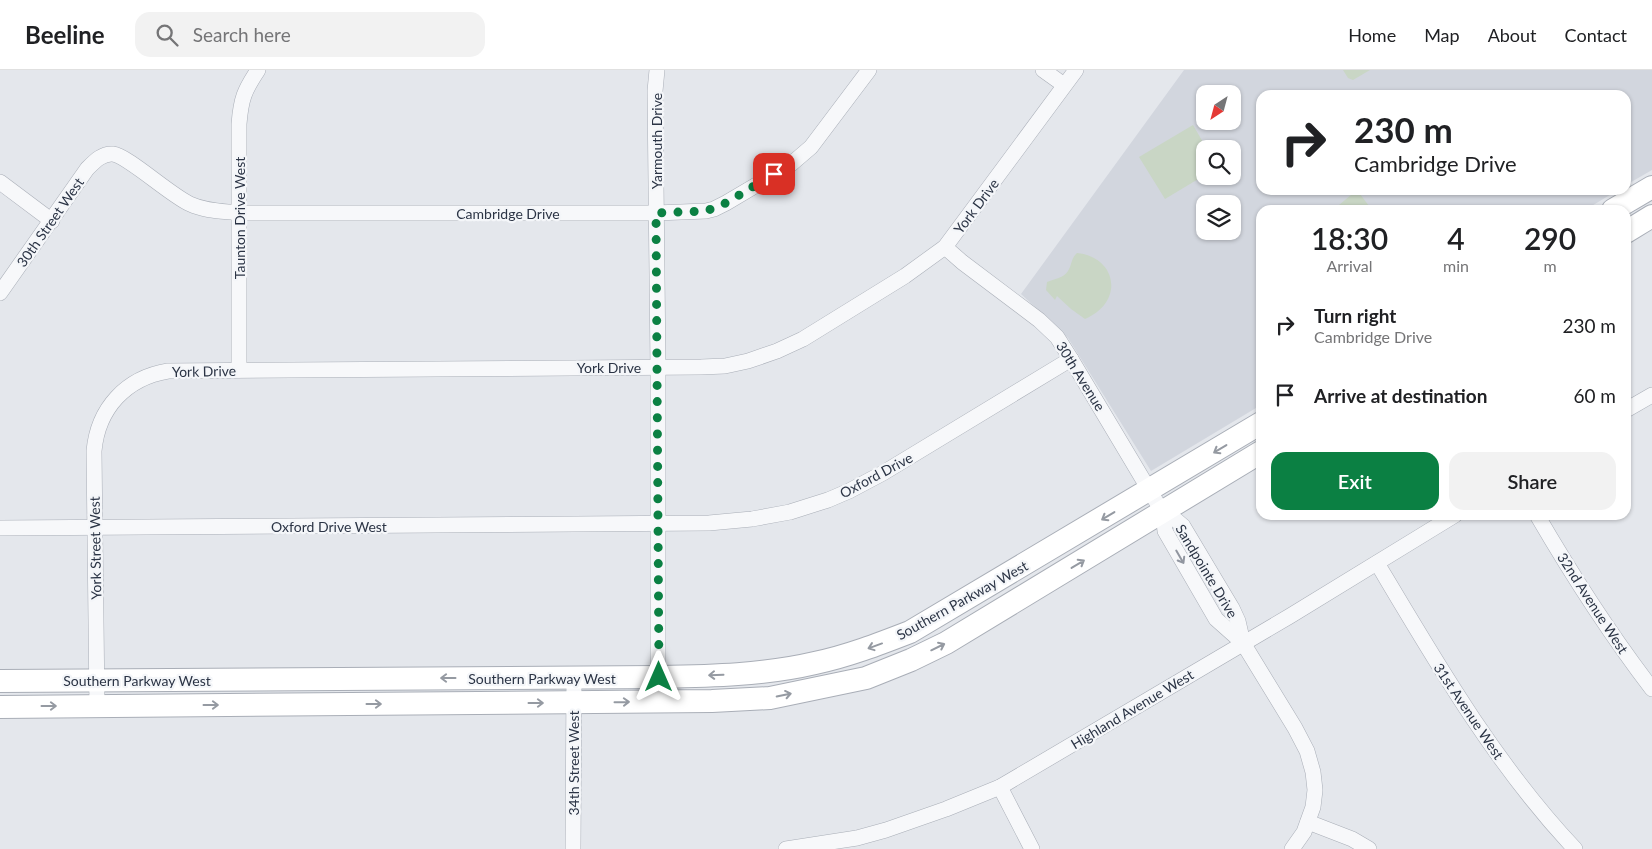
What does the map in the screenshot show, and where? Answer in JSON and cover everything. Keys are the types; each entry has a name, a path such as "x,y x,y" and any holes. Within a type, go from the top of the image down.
{"street":[{"name":"Taunton Drive West","path":"239,370 240,106 245,90 258,70"},
{"name":"Yarmouth Drive","path":"657,70 655,91 658,367 658,701"},
{"name":"Cambridge Drive","path":"105,155 113,154 126,160 189,204 204,209 239,213 656,213 706,211 714,209 790,165 811,147 869,70"},
{"path":"1043,70 1064,85"},
{"name":"York Drive","path":"117,397 139,380 159,373 239,370 725,366 748,361 803,339 905,276 945,247 1076,70"},
{"name":"30th Street West","path":"0,293 87,169 105,155"},
{"path":"0,182 52,221"},
{"path":"1622,205 1652,187"},
{"path":"1631,229 1652,216"},
{"name":"30th Avenue","path":"945,247 1039,320 1056,337 1072,359 1163,513"},
{"name":"Oxford Drive","path":"658,524 709,523 752,519 790,512 828,500 884,473 1072,359"},
{"path":"1631,407 1652,395"},
{"name":"York Street West","path":"98,706 96,680 94,451 96,433 104,415 117,397"},
{"name":"Southern Parkway West","path":"0,681 659,677 736,675 814,664 873,647 926,624 1256,427"},
{"name":"Southern Parkway West","path":"0,707 712,701 770,698 866,678 946,643 1256,455"},
{"name":"Sandpointe Drive","path":"1163,513 1183,526 1232,608 1238,621 1243,644 1295,728 1307,751 1313,772 1315,790 1313,807 1304,832 1292,849"},
{"name":"Highland Avenue West","path":"786,849 859,844 886,830 1000,787 1243,644 1447,520"},
{"name":"32nd Avenue West","path":"1539,520 1623,651 1652,690"},
{"name":"Oxford Drive West","path":"0,528 658,524"},
{"name":"31st Avenue West","path":"1377,563 1459,697 1536,804 1575,849"},
{"name":"34th Street West","path":"573,849 574,678"},
{"path":"1000,787 1032,849"},
{"path":"1308,822 1352,839 1369,849"}],"shaded area":[{"path":"1184,70 1652,70 1652,170 1631,182 1631,90 1256,90 1256,195 1610,195 1593,205 1256,205 1256,408 1151,471 1068,338 1021,294"}],"green space":[{"path":"1343,70 1370,70 1353,80 1348,78"},
{"path":"1193,125 1202,140 1196,140 1196,180 1165,199 1139,157"},
{"path":"1351,195 1361,195 1368,205 1339,205"},
{"path":"1077,253 1090,256 1101,263 1108,271 1111,281 1111,292 1106,302 1098,311 1085,319 1057,296 1055,300 1046,290 1047,282 1066,273"}],"route":[{"path":"659,677 656,213 714,209 774,174"}]}
